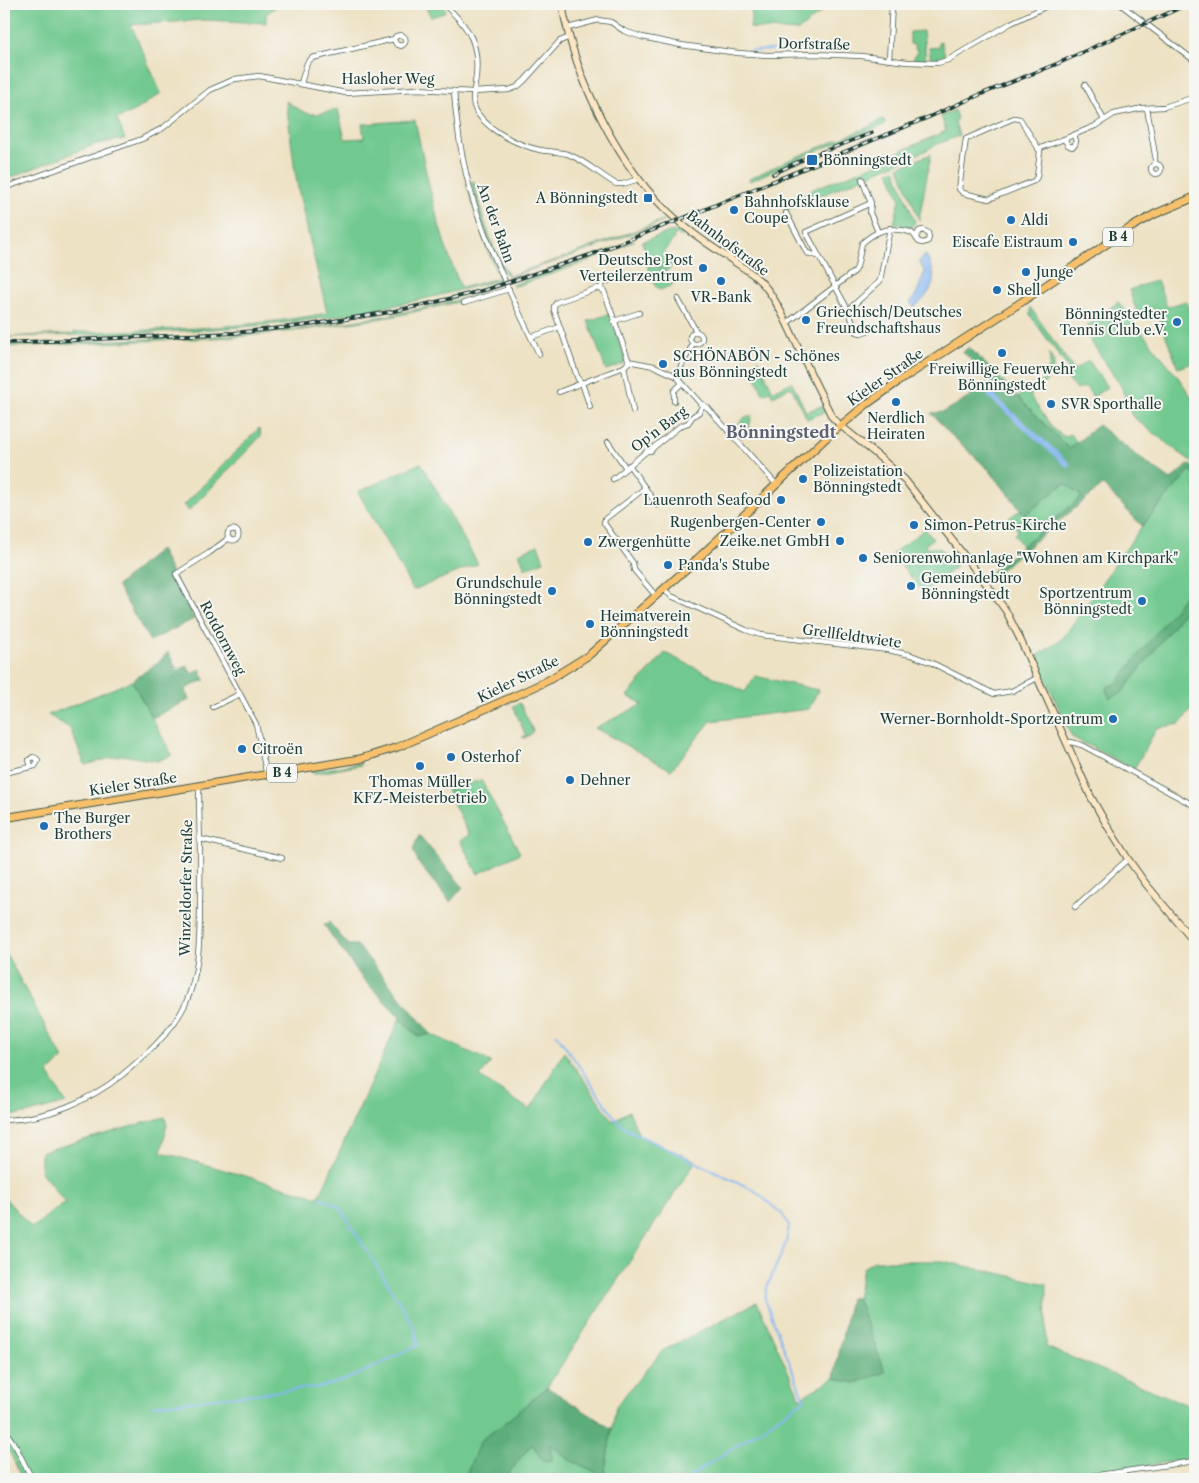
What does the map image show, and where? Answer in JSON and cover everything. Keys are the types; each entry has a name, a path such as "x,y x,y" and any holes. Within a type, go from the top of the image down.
{"main road":[{"name":"Bahnhofstraße","path":"562,4 570,37 597,109 610,135 639,179 670,214 689,230 760,280 774,297 822,400 832,417 840,426 906,480 1006,610 1091,796 1128,859 1166,910 1195,943"},
{"name":"Kieler Straße","path":"4,818 267,776 374,756 412,742 547,681 589,655 664,589 840,426 867,404 1130,228 1155,214 1195,197"}],"street":[{"path":"443,4 461,20 469,31 475,47 477,62 473,105 481,118 509,138 532,148 570,155 616,184 639,179"},
{"path":"889,60 892,6 901,4"},
{"name":"Dorfstraße","path":"568,28 598,20 610,22 624,31 642,37 680,45 738,53 861,56 938,64 947,61 1011,23 1051,4"},
{"path":"1120,4 1195,62"},
{"name":"Hasloher Weg","path":"4,188 142,139 163,128 210,90 235,79 259,76 346,93 417,89 454,92 498,92 518,87 560,41 570,37"},
{"path":"300,83 307,63 312,58 394,39"},
{"path":"1085,85 1104,120"},
{"name":"An der Bahn","path":"454,92 458,135 477,212 492,251 540,354"},
{"path":"1038,148 1095,126 1114,114 1164,106 1195,97"},
{"path":"1147,108 1155,164"},
{"path":"1014,118 1020,119 1038,148 1040,151 1034,181 989,199 963,193 960,189 966,139 1014,118"},
{"path":"1064,139 1072,147 1076,141 1074,135"},
{"path":"862,179 871,203 870,213 878,232"},
{"path":"870,330 859,334 805,231 871,203"},
{"path":"786,213 807,253 818,256"},
{"path":"848,310 880,281 890,228"},
{"path":"787,323 834,285 855,271 862,243 878,232 890,228 912,233 916,236"},
{"path":"601,288 603,283 623,275"},
{"path":"601,288 604,291 628,361"},
{"path":"590,407 582,383 578,379 554,310 555,304 601,288"},
{"path":"464,303 509,289"},
{"path":"678,299 696,331 701,334 702,341 698,344 693,344"},
{"path":"614,321 639,312"},
{"path":"531,337 560,327"},
{"path":"693,344 689,337 690,334 696,331"},
{"path":"676,376 693,344"},
{"path":"559,392 624,367 628,361"},
{"path":"628,361 654,366 676,376 776,484"},
{"path":"624,367 633,410"},
{"path":"674,401 674,391 682,383"},
{"name":"Op'n Barg","path":"613,479 680,426 688,423 705,406"},
{"name":"Op'n Barg","path":"608,442 628,467"},
{"path":"628,467 658,505"},
{"path":"645,488 604,521 633,562 634,570 656,596"},
{"name":"Rotdornweg","path":"229,538 176,574 256,724 267,776"},
{"name":"Grellfeldtwiete","path":"664,589 671,596 761,635 888,650 911,655 932,663 994,694 1012,691 1038,680"},
{"path":"213,707 240,694"},
{"path":"1067,743 1071,742 1082,745 1195,806"},
{"path":"4,773 31,766"},
{"name":"Winzeldorfer Straße","path":"4,1120 22,1120 74,1105 111,1083 146,1055 172,1026 185,1004 194,980 198,952 200,901 199,786"},
{"path":"200,839 282,858"},
{"path":"1076,907 1128,859"},
{"path":"4,1429 16,1447 32,1479"},
{"path":"1071,1479 1195,1461"}],"green space":[{"path":"4,4 280,4 266,14 266,23 204,20 131,25 161,93 138,109 117,119 125,139 96,144 4,180"},
{"path":"424,4 441,4 446,9 444,13 431,17"},
{"path":"723,4 828,4 827,7 798,31 750,28 752,9"},
{"path":"923,31 926,60 914,59 914,55 917,55 917,49 915,49 915,45 910,44 910,32"},
{"path":"941,41 945,55 931,60 929,48 939,47 938,42"},
{"path":"286,101 310,114 338,109 345,139 364,138 362,124 415,120 440,226 461,288 499,278 488,252 466,183 489,252 502,279 407,303 359,313 310,320 234,328 4,337 74,334 74,332 233,326 327,313 295,172"},
{"path":"954,110 959,136 787,210 783,206 783,201 882,162 883,159 946,131 941,116"},
{"path":"882,119 886,124 816,151 750,181 749,179 871,126"},
{"path":"931,154 919,220 899,167"},
{"path":"895,169 915,222 911,228 894,223 900,199 889,171"},
{"path":"474,181 482,215 494,248 509,276 663,220 665,221 588,250 509,277 493,252 482,223 471,182"},
{"path":"682,231 682,237 677,234 673,236 674,239 662,254 673,264 666,272 649,260 642,242 669,232"},
{"path":"635,240 575,266 513,287 512,285 591,258"},
{"path":"646,261 675,281 671,286 660,290 655,286"},
{"name":"Bönningstedter Tennis Club e.V.","path":"1157,280 1167,307 1186,301 1195,326 1195,362 1178,368 1157,312 1139,318 1129,290"},
{"path":"482,294 471,299 395,316 303,330 234,337 4,347 4,345 237,335 310,328 390,315"},
{"path":"1118,302 1178,377 1195,402 1195,464 1132,416 1121,386 1086,334 1087,326"},
{"path":"1030,307 1074,370 1089,361 1107,387 1093,397 1086,387 1076,390 1066,376 1068,368 1030,315"},
{"path":"609,314 625,359 623,364 606,370 588,321"},
{"path":"969,347 1069,449 1098,425 1171,480 1189,464 1195,469 1195,474 1190,470 1142,526 1103,485 994,575 991,572 1082,497 1065,483 1025,515 989,470 950,434 931,413 944,412 968,398 991,380 963,352"},
{"path":"1049,353 1054,363 1051,374 1046,382 1030,396 1054,430 1065,437 1070,434 1077,442 1069,449 1018,397 1047,378 1050,363"},
{"path":"758,359 773,391 792,382 806,412 821,406 825,412 807,419 791,387 773,396 770,391 763,394 755,375"},
{"path":"752,416 748,431 741,438 733,429 745,417"},
{"path":"259,428 261,436 189,511 184,505"},
{"path":"421,463 478,564 413,590 358,492"},
{"name":"Sportzentrum Bönningstedt","path":"1190,470 1195,474 1195,705 1180,724 1157,728 1134,769 1072,737 1036,657 1063,638 1142,526"},
{"path":"1065,483 1082,497 1022,546 1014,534 1018,531 1009,518 1020,510 1025,515"},
{"path":"925,529 933,539 925,545 926,548 940,548 956,567 923,592 892,554"},
{"path":"538,545 544,561 525,568 519,553"},
{"path":"160,549 194,619 150,641 117,586"},
{"path":"1194,587 1195,597 1122,693 1110,698 1106,691 1108,686 1116,684 1187,593"},
{"path":"168,652 177,670 187,666 192,674 200,669 205,680 185,689 189,700 152,718 132,681 161,660"},
{"path":"665,653 745,692 755,676 818,690 809,709 711,721 671,770 595,728 643,704 627,696"},
{"path":"132,681 172,755 157,761 121,755 85,765 70,728 48,715"},
{"path":"520,703 533,731 524,738 522,737 526,736 513,706"},
{"path":"361,763 361,765 312,773 313,771"},
{"path":"481,780 520,853 478,874 460,841 469,835 447,790"},
{"path":"419,835 463,887 450,902 419,864 413,849"},
{"path":"329,922 348,945 357,945 431,1034 419,1037 363,979 324,925"},
{"path":"4,950 63,1059 48,1073 66,1103 26,1114 4,1116"},
{"path":"400,1018 418,1037 431,1034 491,1062 480,1077 530,1110 564,1052 613,1121 629,1111 639,1135 696,1161 547,1387 501,1426 481,1440 464,1479 22,1479 4,1442 4,1200 6,1199 32,1228 65,1202 41,1172 41,1152 165,1117 167,1127 161,1152 319,1197"},
{"path":"874,1261 943,1261 1047,1284 1046,1347 1195,1408 1195,1458 1062,1479 563,1479 564,1474 504,1479 532,1444 550,1444 568,1459 604,1476 616,1406 662,1351 757,1302 800,1398 834,1378 855,1383 885,1372 857,1298 863,1268"},
{"path":"850,1298 857,1298 885,1372 855,1383 834,1378"},
{"path":"547,1387 612,1429 604,1476 568,1459 550,1444 552,1460 543,1461 532,1444 504,1479 464,1479 481,1440 501,1426"}],"water":[{"path":"926,255 934,278 933,283 925,297 914,307 910,303 917,292 925,272 919,262"}],"waterway":[{"path":"749,51 775,50"},
{"path":"990,395 1067,464"},
{"path":"556,1033 615,1118 626,1129 754,1190 782,1214 789,1225 786,1243 767,1287 765,1299 804,1400 687,1479"},
{"path":"153,1405 319,1387 357,1375 418,1345 415,1329 406,1313 340,1208 321,1198"}],"railway":[{"path":"4,343 234,333 309,325 390,312 485,290 590,255 701,211 1059,63 1188,4"},
{"path":"773,174 806,158 872,133"}],"place":[{"name":"Bönningstedt","path":"812,160"},
{"name":"A Bönningstedt","path":"648,198"},
{"name":"Bahnhofsklause Coupe","path":"734,210"},
{"name":"Aldi","path":"1011,220"},
{"name":"Eiscafe Eistraum","path":"1073,242"},
{"name":"Deutsche Post Verteilerzentrum","path":"703,268"},
{"name":"Junge","path":"1026,272"},
{"name":"VR-Bank","path":"721,281"},
{"name":"Shell","path":"997,290"},
{"name":"Griechisch/Deutsches Freundschaftshaus","path":"806,320"},
{"name":"Bönningstedter Tennis Club e.V.","path":"1177,322"},
{"name":"Freiwillige Feuerwehr Bönningstedt","path":"1002,353"},
{"name":"SCHÖNABÖN - Schönes aus Bönningstedt","path":"663,364"},
{"name":"Nerdlich Heiraten","path":"896,402"},
{"name":"SVR Sporthalle","path":"1051,404"},
{"name":"Polizeistation Bönningstedt","path":"803,479"},
{"name":"Lauenroth Seafood","path":"781,500"},
{"name":"Rugenbergen-Center","path":"821,522"},
{"name":"Simon-Petrus-Kirche","path":"914,525"},
{"name":"Zeike.net GmbH","path":"840,541"},
{"name":"Zwergenhütte","path":"588,542"},
{"name":"Seniorenwohnanlage \"Wohnen am Kirchpark\"","path":"863,558"},
{"name":"Panda's Stube","path":"668,565"},
{"name":"Gemeindebüro Bönningstedt","path":"911,586"},
{"name":"Grundschule Bönningstedt","path":"552,591"},
{"name":"Sportzentrum Bönningstedt","path":"1142,601"},
{"name":"Heimatverein Bönningstedt","path":"590,624"},
{"name":"Werner-Bornholdt-Sportzentrum","path":"1113,719"},
{"name":"Citroën","path":"242,749"},
{"name":"Osterhof","path":"451,757"},
{"name":"Thomas Müller KFZ-Meisterbetrieb","path":"420,766"},
{"name":"Dehner","path":"570,780"},
{"name":"The Burger Brothers","path":"44,826"}],"district":[{"name":"Bönningstedt","path":"781,432"}]}
